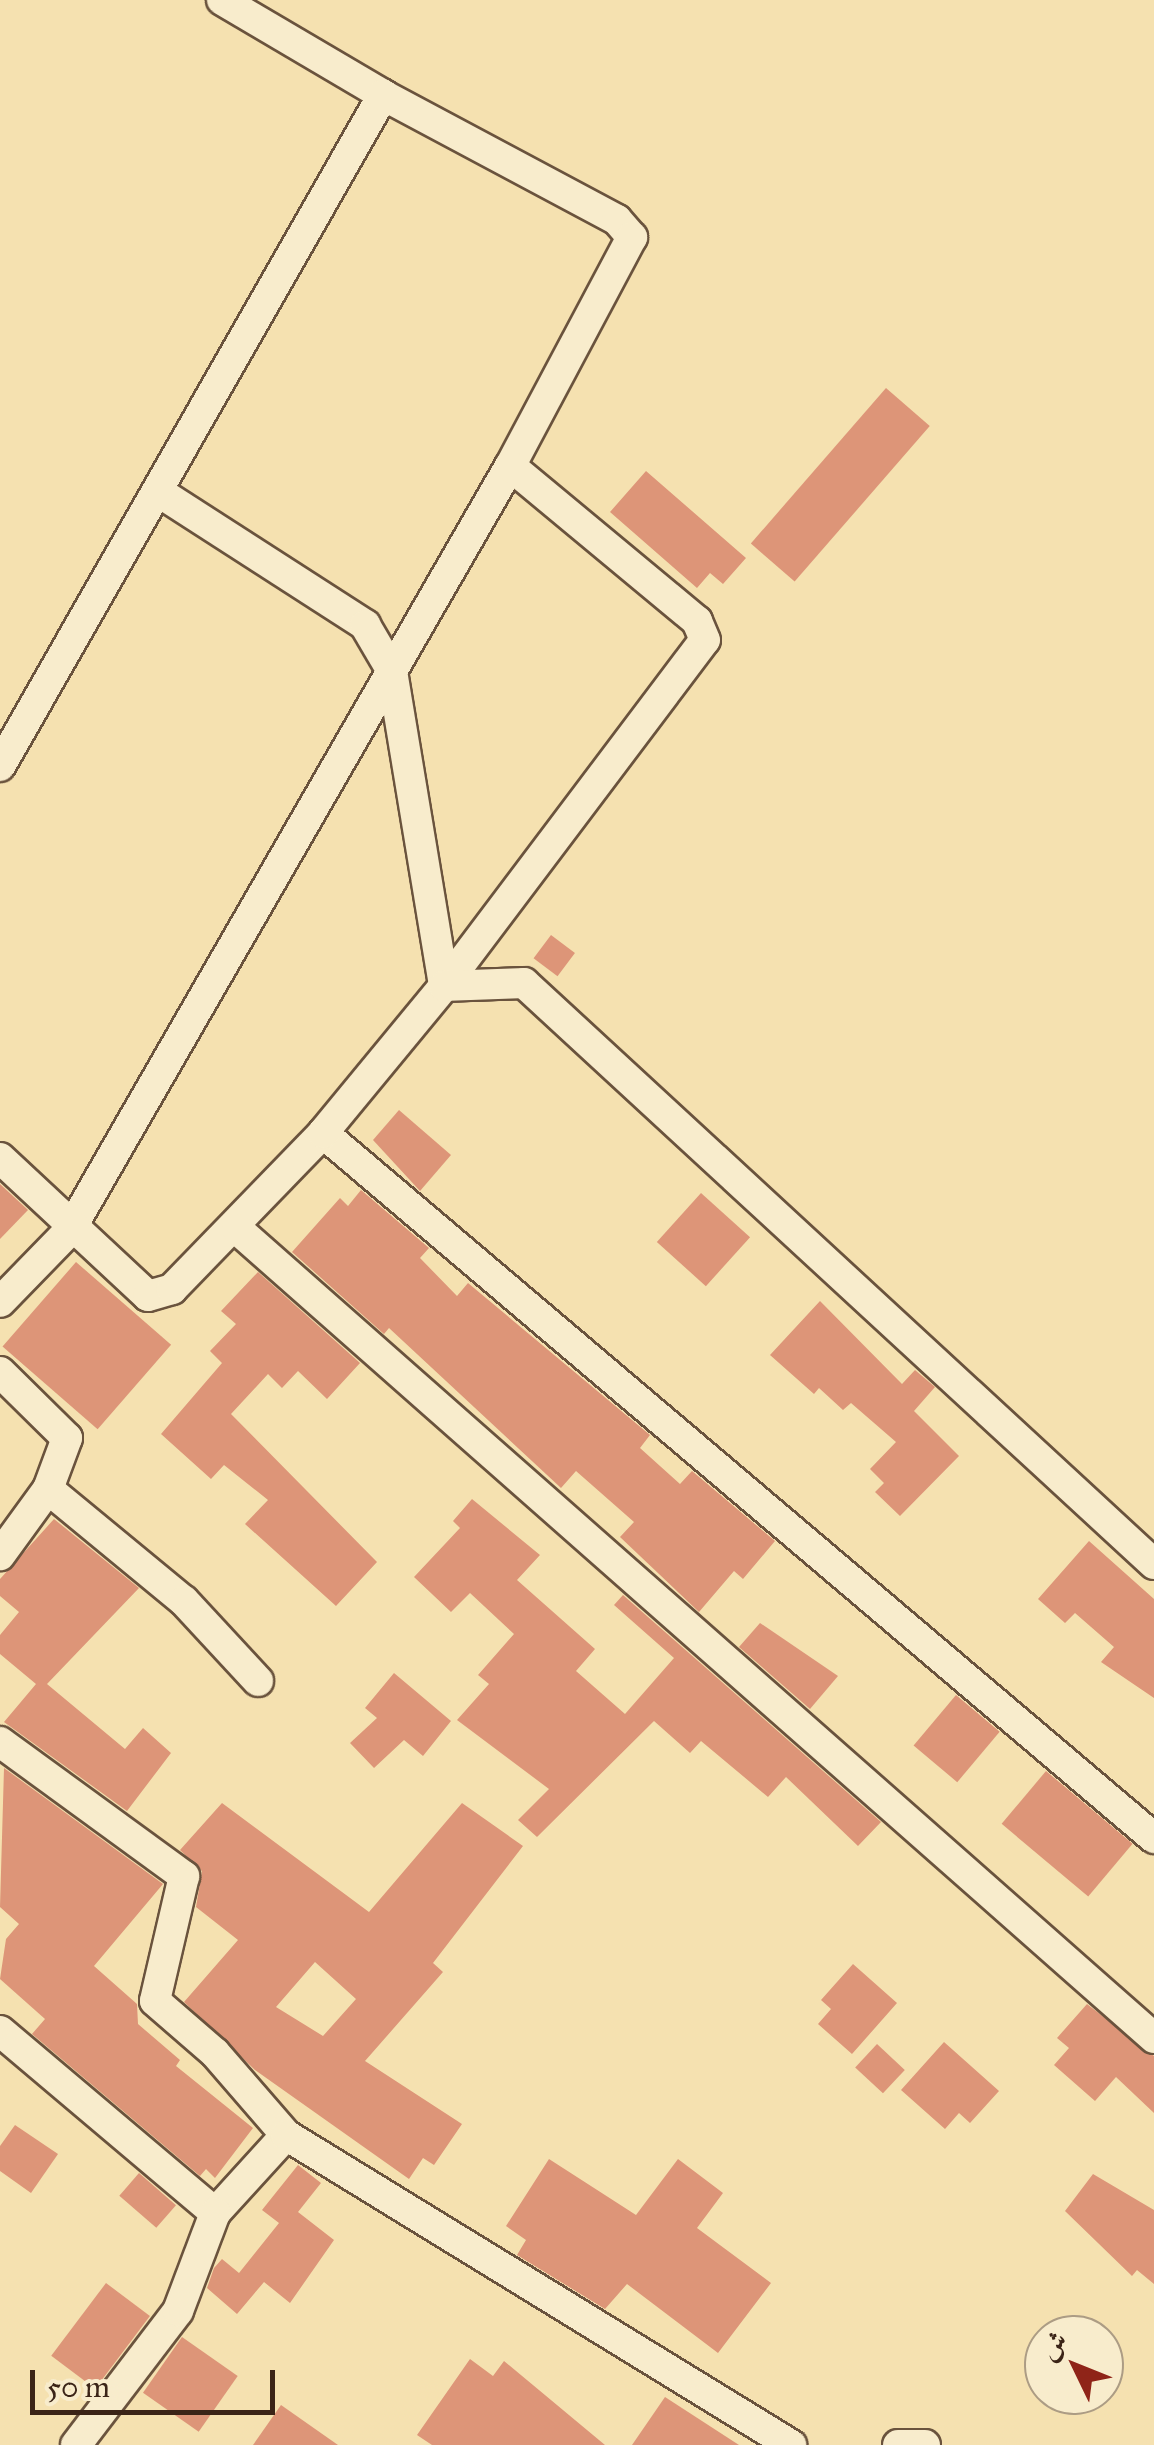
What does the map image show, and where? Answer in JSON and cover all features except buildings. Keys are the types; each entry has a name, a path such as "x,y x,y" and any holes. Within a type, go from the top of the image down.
{"street":[{"path":"0,1302 70,1230 510,466 632,237 617,220 383,95 222,0"},
{"path":"0,766 162,494 383,95"},
{"path":"0,1158 70,1230 148,1296 172,1288 237,1229 324,1133 444,986 705,640 698,622 510,466"},
{"path":"162,494 366,625 392,671 444,986"},
{"path":"444,986 524,983 1154,1564"},
{"path":"324,1133 1154,1838"},
{"path":"237,1229 1154,2038"},
{"path":"0,1372 67,1438 48,1489 0,1555"},
{"path":"48,1489 184,1601 258,1681"},
{"path":"0,1742 184,1876 156,2002 216,2052 286,2135 791,2445"},
{"path":"0,2031 215,2213"},
{"path":"76,2445 178,2311 215,2213 286,2135"},
{"path":"898,2445 925,2445"}]}
